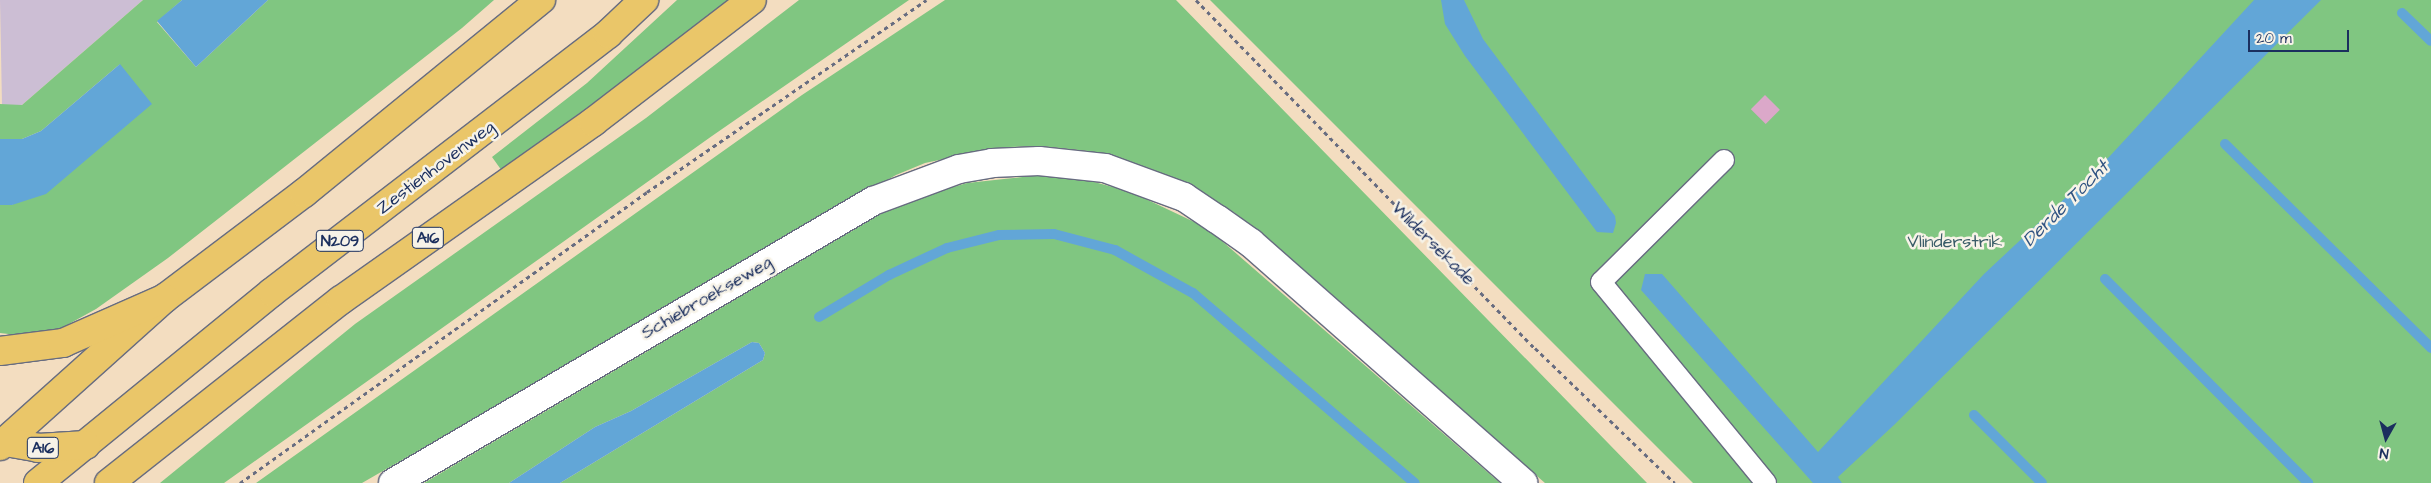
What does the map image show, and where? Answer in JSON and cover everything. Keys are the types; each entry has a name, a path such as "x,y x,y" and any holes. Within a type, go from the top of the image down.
{"main road":[{"path":"1,444 165,298 304,193 541,0"},
{"name":"Zestienhovenweg","path":"38,483 272,292 608,34 644,0"},
{"name":"A16","path":"109,483 341,300 593,122 752,0"},
{"path":"0,352 63,343 165,298"},
{"name":"A16","path":"1,444 38,448 86,445"}],"street":[{"name":"Schiebroekseweg","path":"393,483 873,201 959,169 992,163 1039,161 1105,168 1184,198 1218,219 1251,243 1523,483"}],"lane":[{"path":"1724,160 1601,282 1766,483"}],"path":[{"path":"240,483 647,192 926,0"},
{"name":"Wildersekade","path":"1196,0 1535,348 1675,483"}],"shaded area":[{"path":"0,0 143,0 22,105 2,105"}],"green space":[{"path":"143,0 182,0 157,22 196,67 268,0 494,0 462,28 168,258 96,309 58,330 17,335 0,333 0,205 12,205 120,64 41,131 22,139 0,139 0,104 22,105"},
{"path":"677,0 732,0 502,171 492,157 587,83"},
{"path":"799,0 909,0 712,136 224,483 160,483 355,324 646,118"},
{"path":"945,0 1176,0 1647,483 1545,483 1235,213 1190,185 1149,168 1088,151 1041,146 1009,147 977,152 925,163 896,175 362,483 256,483 802,95"},
{"name":"Vlinderstrik","path":"1210,0 2431,0 2431,483 1693,483"},
{"path":"1040,175 1087,180 1131,192 1207,228 1500,483 560,483 763,360 765,353 759,343 752,342 631,411 595,427 509,483 424,483 886,211 912,199 967,183"}],"water":[{"path":"182,0 268,0 196,67 157,21"},
{"path":"1441,0 1464,0 1483,39 1615,216 1616,223 1613,233 1597,232 1465,56 1445,24"},
{"name":"Derde Tocht","path":"2254,0 2321,0 1894,425 1838,477 1842,483 1813,483 1641,290 1645,274 1662,274 1818,452 1984,274 2109,157"},
{"path":"120,64 152,104 46,194 12,205 0,205 0,139 22,139 41,131"},
{"path":"752,342 759,343 765,353 763,360 560,483 509,483 595,427 631,411"}],"building":[{"path":"1765,95 1780,110 1766,124 1751,109"}],"waterway":[{"path":"2402,13 2431,41"},
{"path":"2225,144 2431,348"},
{"path":"819,317 889,275 947,248 999,235 1054,234 1115,250 1193,293 1415,483"},
{"path":"2105,279 2308,483"},
{"path":"1974,415 2042,483"}]}
